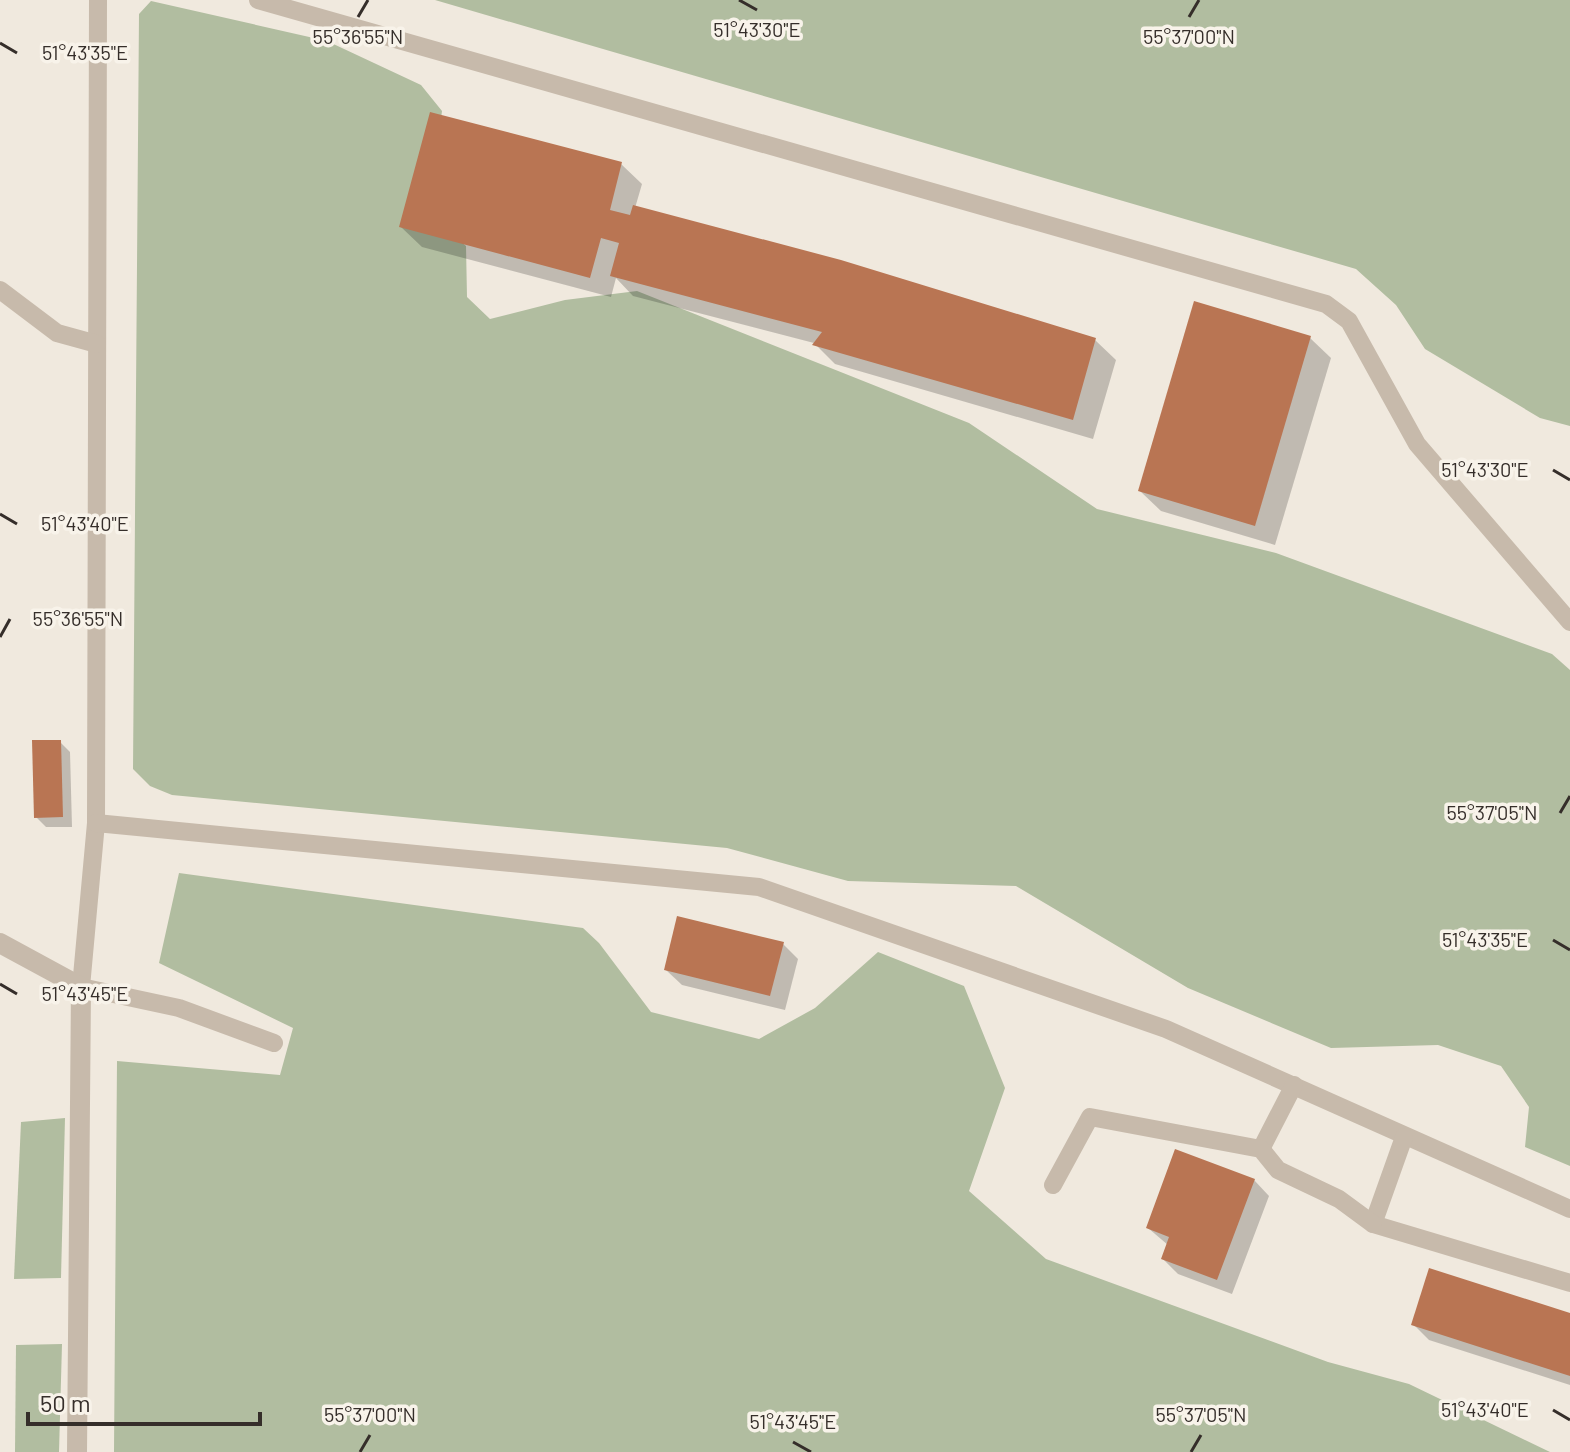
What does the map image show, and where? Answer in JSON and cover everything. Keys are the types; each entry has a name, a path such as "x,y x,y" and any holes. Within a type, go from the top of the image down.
{"street":[{"path":"0,943 81,987 77,1452"}],"lane":[{"path":"98,0 96,823 81,987 179,1008 274,1043"},
{"path":"258,0 1326,304 1349,321 1395,410 1417,444 1570,622"},
{"path":"0,290 57,333 97,344"},
{"path":"96,823 759,887 1166,1029 1570,1209"},
{"path":"1261,1149 1294,1085"},
{"path":"1053,1185 1090,1117 1261,1149 1278,1170 1339,1199 1373,1224 1570,1283"},
{"path":"1373,1224 1404,1137"}],"green space":[{"path":"435,0 1570,0 1570,426 1540,418 1425,349 1396,305 1356,269"},
{"path":"151,1 327,41 421,85 442,111 428,213 466,246 467,297 490,319 565,300 637,291 969,423 1097,509 1276,553 1552,654 1570,670 1570,1166 1525,1147 1529,1107 1501,1066 1438,1045 1331,1048 1188,988 1016,886 848,881 727,848 172,795 150,786 133,769 139,14"},
{"path":"179,873 583,928 599,943 651,1012 759,1039 815,1008 878,952 964,986 1005,1088 969,1191 1046,1259 1328,1362 1409,1384 1550,1452 114,1452 117,1061 280,1075 293,1028 159,963"},
{"path":"65,1118 61,1278 14,1279 21,1122"},
{"path":"62,1344 59,1452 15,1452 16,1345"}],"building":[{"path":"430,112 622,162 610,210 630,215 633,205 841,260 1096,338 1073,420 812,345 822,332 610,276 619,243 601,238 590,278 399,227"},
{"path":"1194,301 1311,336 1255,526 1138,491"},
{"path":"32,740 61,740 63,817 34,818"},
{"path":"677,916 784,942 770,996 664,970"},
{"path":"1175,1149 1255,1179 1217,1280 1161,1259 1169,1237 1146,1228"},
{"path":"1429,1268 1570,1313 1570,1376 1411,1325"}]}
